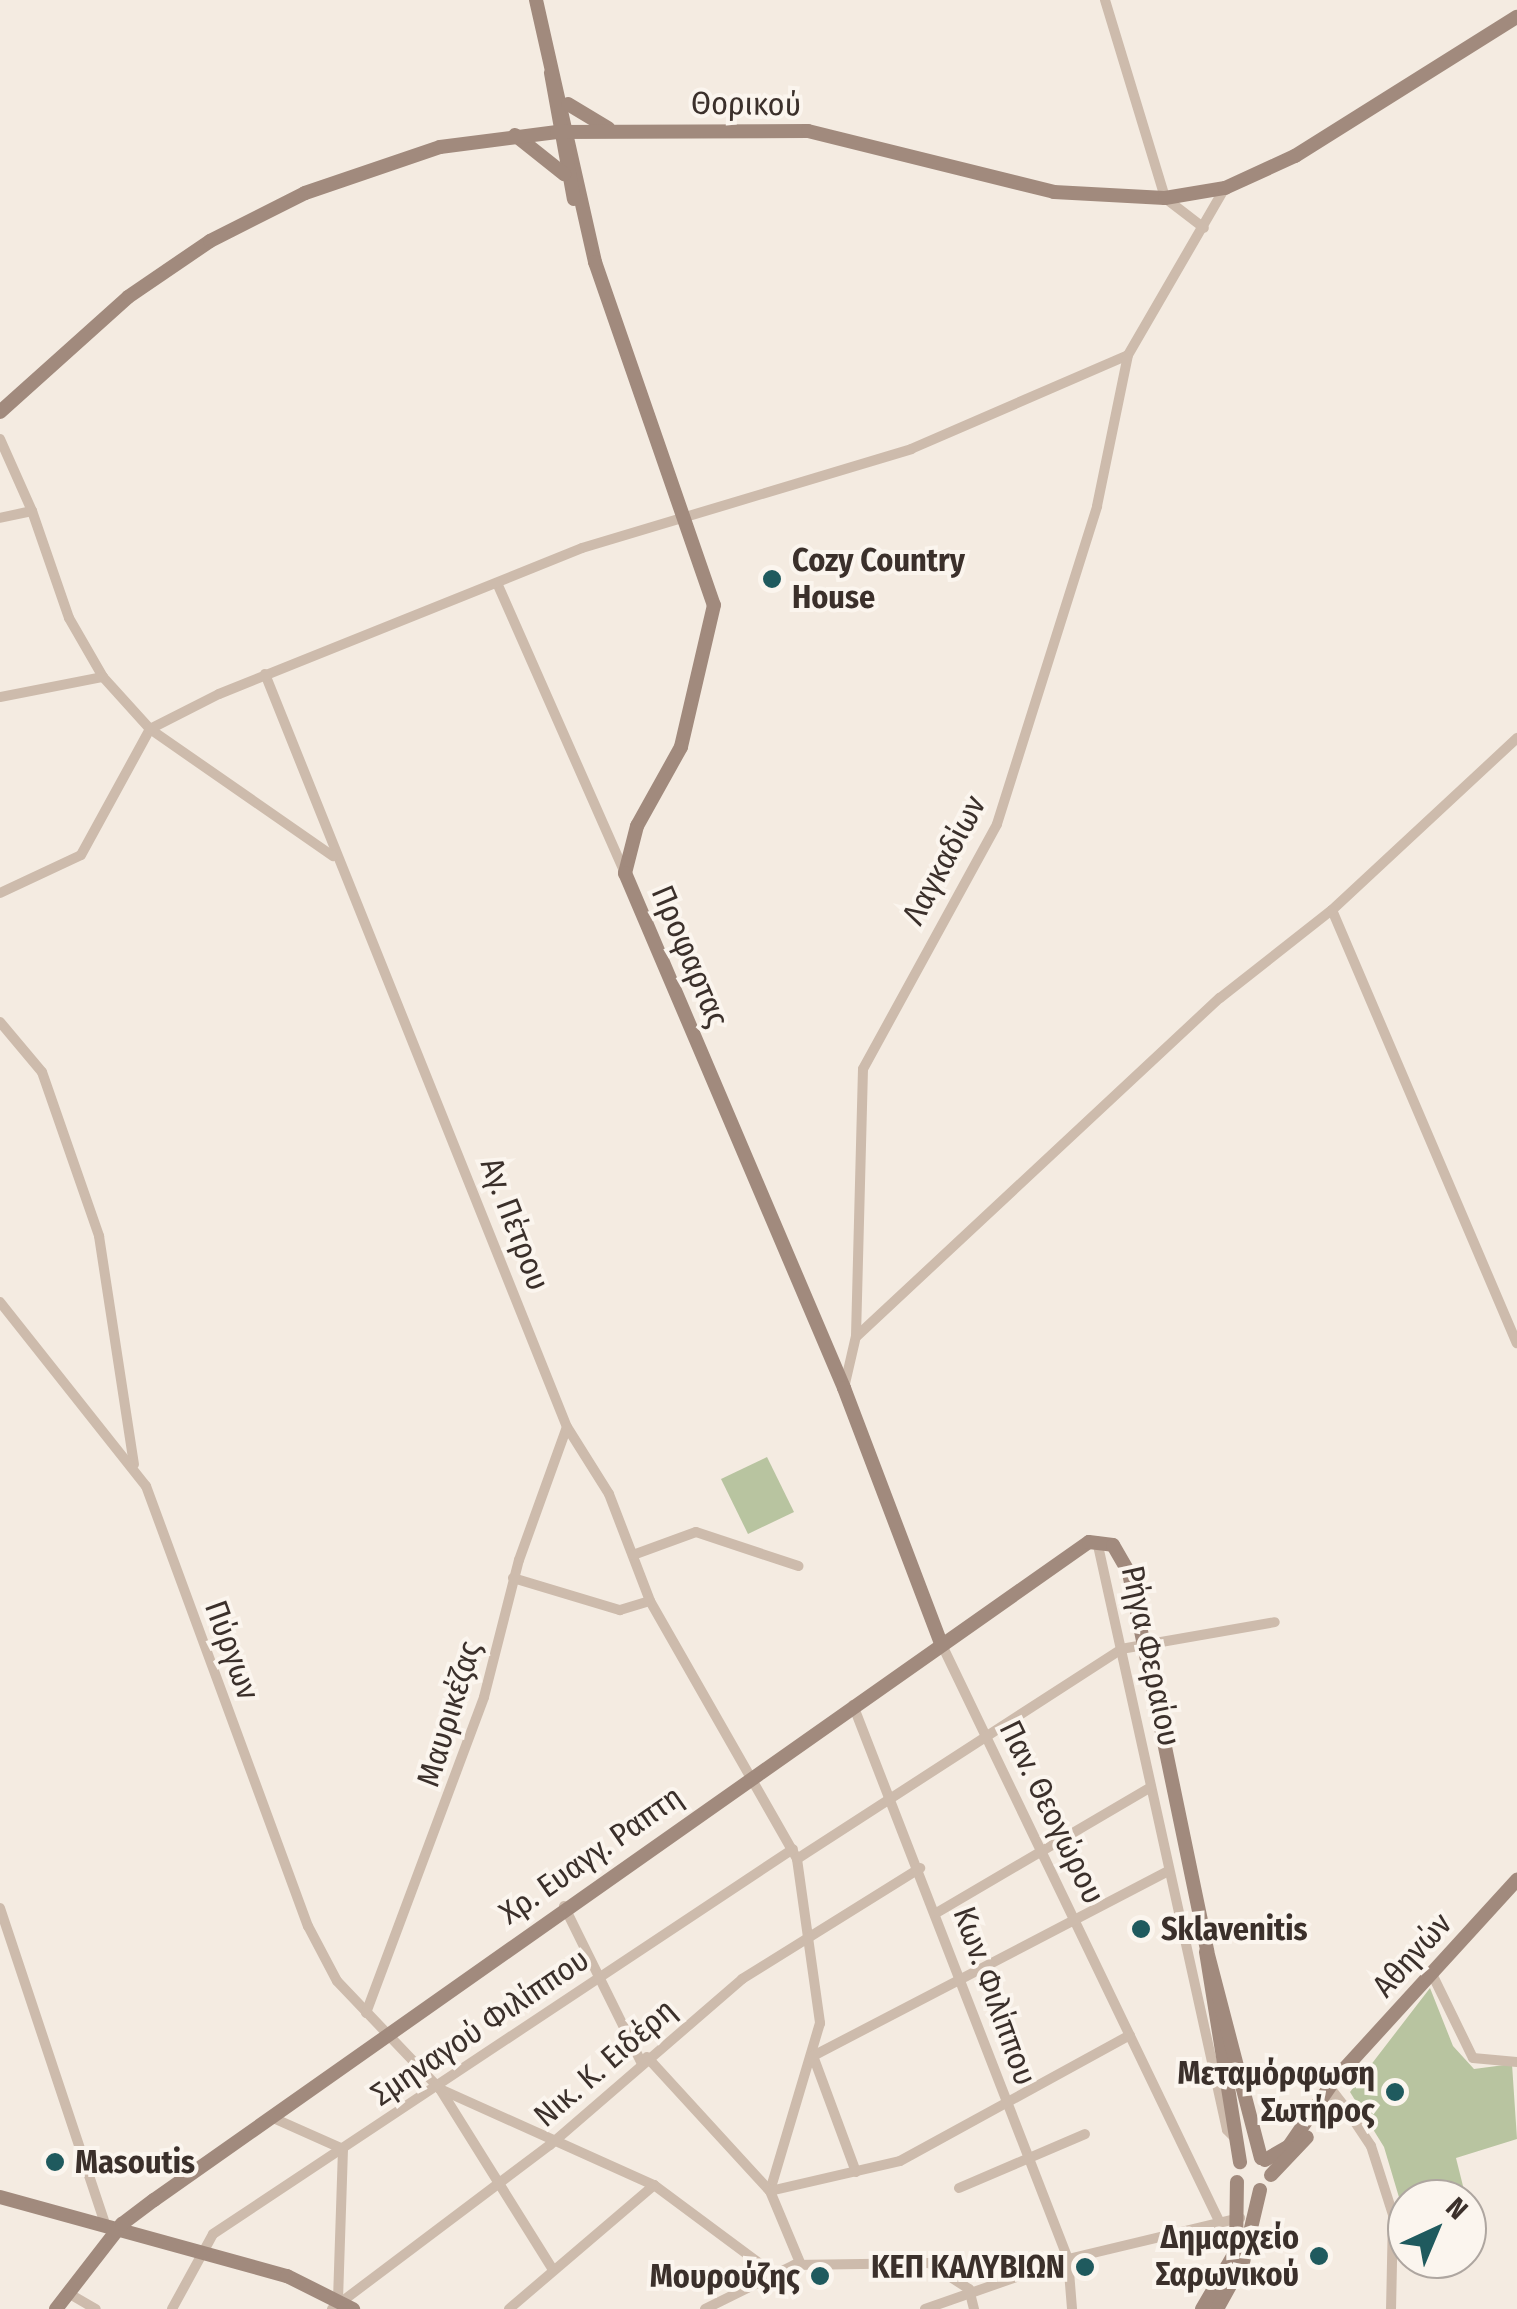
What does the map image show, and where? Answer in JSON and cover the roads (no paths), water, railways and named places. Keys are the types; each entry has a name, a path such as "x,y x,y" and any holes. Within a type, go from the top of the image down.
{"street":[{"name":"Προφαρτας","path":"536,0 584,223"},
{"path":"1105,0 1165,198 1204,228"},
{"name":"Θορικού","path":"0,412 152,277 252,217 440,147 514,134 808,131 1067,194 1165,198 1225,188 1295,156 1517,16"},
{"name":"Προφαρτας","path":"549,51 561,86 565,176 714,605 681,747 637,826 625,874 844,1388 941,1644"},
{"path":"561,86 578,115 618,131"},
{"path":"514,134 565,176"},
{"name":"Λαγκαδίων","path":"844,1388 856,1336 864,1068 997,824 1097,506 1128,355 1225,188"},
{"path":"0,893 81,855 150,729 265,674 497,583 683,517 884,459 1128,355"},
{"path":"0,439 32,511 70,618 104,677 150,729 334,856"},
{"path":"0,518 32,511"},
{"path":"497,583 625,874"},
{"name":"Αγ. Πέτρου","path":"265,674 334,856 390,972 568,1427 633,1555 650,1602 754,1774 795,1854"},
{"path":"0,697 104,677"},
{"path":"856,1336 1220,998 1332,910 1517,738"},
{"path":"1332,910 1517,1343"},
{"path":"0,1022 42,1072 99,1236 134,1464"},
{"name":"Πύργων","path":"0,1302 134,1464 324,1964 440,2089"},
{"name":"Μαυρικέζας","path":"366,2013 484,1697 513,1578 568,1427"},
{"path":"633,1555 696,1532 798,1566"},
{"name":"Χρ. Ευαγγ. Ραπτη","path":"56,2309 122,2224 564,1906 941,1644 1097,1541"},
{"name":"Ρήγα Φεραίου","path":"1097,1541 1124,1557 1199,1952 1240,2141 1237,2182"},
{"name":"Ρήγα Φεραίου","path":"1097,1541 1168,1872 1199,1952 1271,2175"},
{"path":"513,1578 620,1610 650,1602"},
{"name":"Σμηναγού Φιλίππου","path":"200,2251 599,1977 795,1854 895,1799 1121,1649 1275,1622"},
{"name":"Παν. Θεογώρου","path":"941,1644 1219,2221"},
{"name":"Κων. Φιλίππου","path":"853,1706 895,1799 1068,2259 1072,2309"},
{"path":"938,1912 1151,1787"},
{"path":"770,2192 820,2024 795,1854"},
{"name":"Νικ. Κ. Ειδέρη","path":"335,2305 550,2146 644,2059 806,1936 920,1868"},
{"path":"813,2056 1168,1872"},
{"name":"Αθηνών","path":"1260,2190 1334,2095 1348,2067 1517,1880"},
{"path":"564,1906 644,2059 770,2192 800,2265"},
{"path":"0,1908 104,2220"},
{"path":"1432,1974 1473,2058 1517,2062"},
{"path":"770,2192 900,2161 1130,2035"},
{"path":"813,2056 856,2172"},
{"path":"440,2089 550,2146 654,2185 774,2274"},
{"path":"440,2089 494,2185 553,2270"},
{"path":"1334,2095 1371,2146 1393,2215 1391,2309"},
{"name":"Αθηνών","path":"1263,2159 1290,2146 1334,2095"},
{"path":"271,2117 344,2150 335,2305"},
{"path":"959,2188 1085,2134"},
{"path":"1240,2162 1263,2159"},
{"path":"1237,2182 1260,2190 1224,2302 1242,2218 1237,2182"},
{"path":"509,2309 654,2185"},
{"path":"0,2197 122,2224 353,2309"},
{"path":"925,2309 969,2289 1068,2259 1242,2218"},
{"path":"172,2309 200,2251"},
{"path":"705,2309 800,2265 929,2263 969,2289 974,2309"},
{"path":"68,2293 96,2309"},
{"path":"1202,2309 1224,2302"}],"place":[{"name":"Cozy Country House","path":"772,579"},
{"name":"Sklavenitis","path":"1141,1929"},
{"name":"Μεταμόρφωση Σωτήρος","path":"1395,2092"},
{"name":"Masoutis","path":"55,2162"},
{"name":"Δημαρχείο Σαρωνικού","path":"1319,2256"},
{"name":"ΚΕΠ ΚΑΛΥΒΙΩΝ","path":"1085,2267"},
{"name":"Μουρούζης","path":"820,2276"}]}
